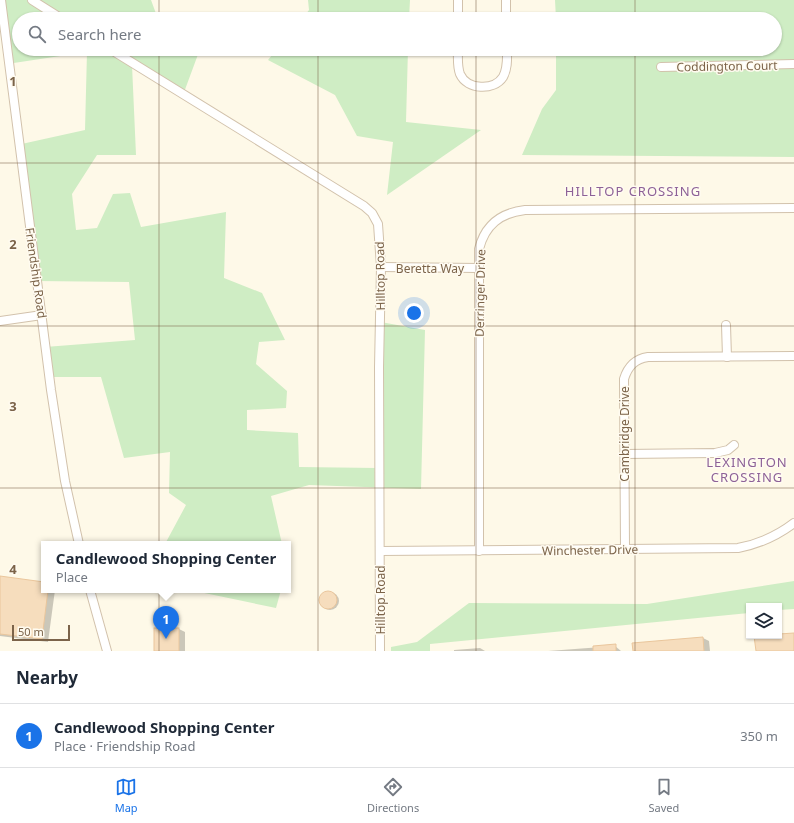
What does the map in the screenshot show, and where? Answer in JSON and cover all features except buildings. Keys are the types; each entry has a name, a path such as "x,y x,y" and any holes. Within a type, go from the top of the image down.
{"street":[{"name":"Friendship Road","path":"1,0 56,429 78,541"},
{"path":"32,0 51,12"},
{"path":"458,0 458,12"},
{"path":"506,0 506,12"},
{"name":"Hilltop Road","path":"121,56 364,206 372,213 378,224 381,267 380,651"},
{"path":"458,56 458,66 462,78 472,85 484,86 497,82 503,76 507,64 506,56"},
{"name":"Coddington Court","path":"661,67 794,64"},
{"name":"Derringer Drive","path":"479,551 479,249 481,240 487,229 496,219 514,211 794,208"},
{"name":"Beretta Way","path":"381,267 479,268"},
{"path":"0,321 42,315"},
{"path":"726,325 727,356"},
{"name":"Cambridge Drive","path":"625,549 624,379 630,365 639,359 648,357 794,356"},
{"path":"624,454 715,453 728,450 734,445"},
{"name":"Winchester Drive","path":"380,551 738,548 750,546 773,537 794,523"},
{"path":"91,593 107,651"}],"green space":[{"path":"0,0 151,0 155,12 12,12 12,56 60,56 7,64"},
{"path":"308,0 410,0 409,12 307,12 309,10"},
{"path":"555,0 794,0 794,157 522,155 542,109 556,90 556,56 782,56 782,12 556,12"},
{"path":"87,56 197,56 183,95 132,65 136,155 97,155 72,194 76,230 97,228 113,194 130,193 141,227 226,212 224,278 262,293 285,340 259,342 256,364 287,391 286,408 247,410 247,430 298,433 299,467 377,468 375,321 425,330 421,489 309,485 271,496 281,541 167,541 186,505 169,493 170,452 124,458 101,377 47,377 45,347 135,340 129,282 36,281 17,145 85,130"},
{"path":"271,56 408,56 406,122 481,130 387,195 393,142 357,136 335,95 268,60"},
{"path":"794,581 794,609 782,610 782,603 746,603 746,613 430,644 430,651 391,651 391,647 417,642 469,603 647,604"},
{"path":"204,593 280,593 276,608"}],"place":[{"name":"Candlewood Shopping Center","path":"166,639"}],"district":[{"name":"HILLTOP CROSSING","path":"633,191"},
{"name":"LEXINGTON CROSSING","path":"747,470"}]}
